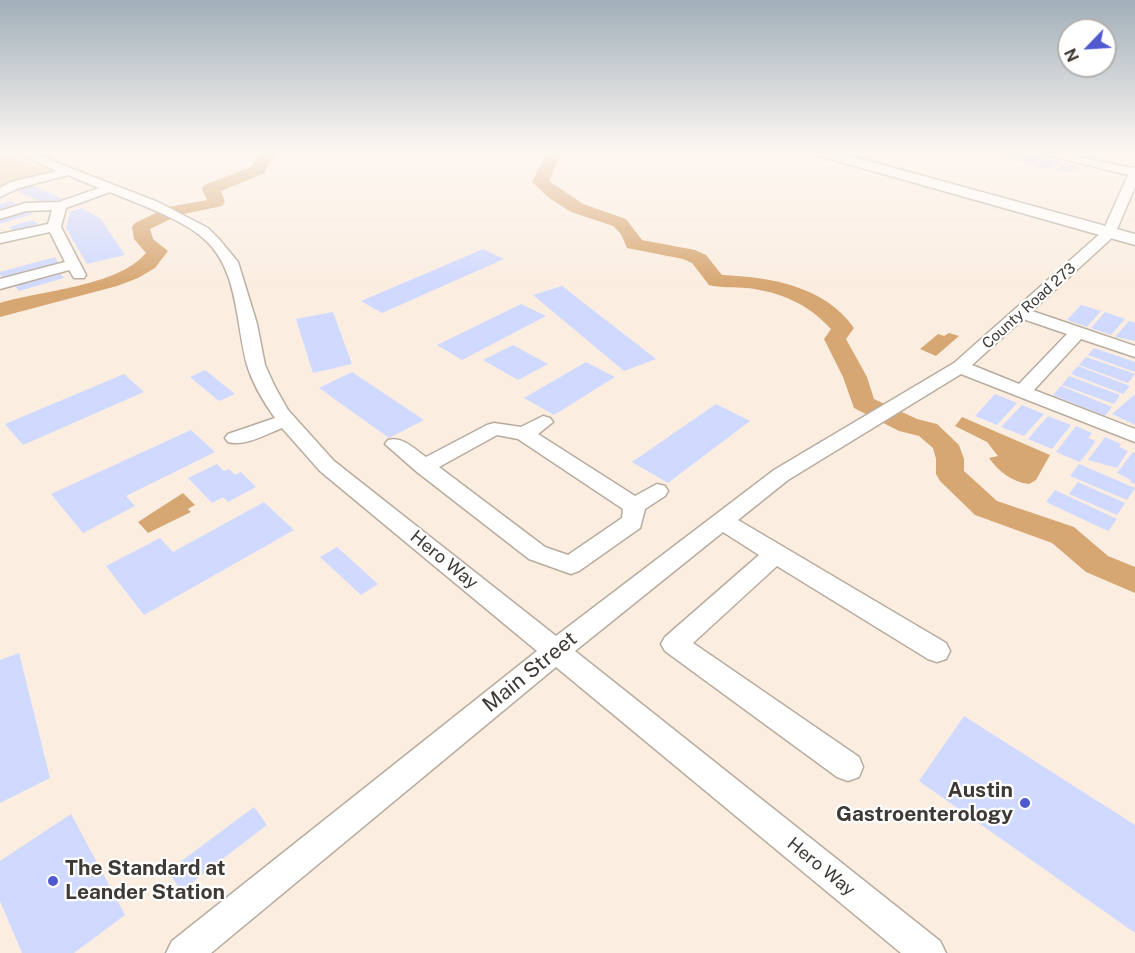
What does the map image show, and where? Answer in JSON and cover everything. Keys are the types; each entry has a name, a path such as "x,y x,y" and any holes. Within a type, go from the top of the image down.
{"main road":[{"path":"979,196 1135,240"}],"street":[{"path":"12,196 36,207"},
{"path":"0,215 25,207 60,206 87,196"},
{"name":"Hero Way","path":"131,196 170,213 203,231 231,262 249,324 256,365 287,420 327,466 928,953"},
{"name":"County Road 273","path":"890,411 960,367 1022,313 1108,233 1126,196"},
{"path":"0,284 77,270 54,227 60,206"},
{"path":"0,238 54,227"},
{"path":"1022,313 1135,352"},
{"path":"1022,392 1077,333"},
{"path":"960,367 1135,436"},
{"name":"Main Street","path":"184,953 556,651 792,468 890,411"},
{"path":"235,438 287,420"},
{"path":"524,434 543,422"},
{"path":"424,467 494,429 524,434 635,506"},
{"path":"395,444 537,553 571,565 632,522 635,506 657,491"},
{"path":"723,521 937,651"},
{"path":"775,554 674,644 848,767"}],"shaded area":[{"path":"949,333 959,336 936,356 920,349 938,334 944,336"},
{"path":"962,417 1050,455 1036,480 1029,484 1023,483 1012,479 997,468 989,458 998,456 987,442 955,426"},
{"path":"183,493 195,505 188,509 191,512 148,533 138,522"}],"building":[{"path":"29,196 57,196 63,199 45,204"},
{"path":"11,201 19,205 0,211 0,204"},
{"path":"81,208 100,218 125,255 87,264 66,228 70,212"},
{"path":"25,209 33,214 0,224 0,217"},
{"path":"32,220 38,224 14,231 9,227"},
{"path":"483,249 504,259 382,313 361,301"},
{"path":"55,257 60,264 3,279 0,274 0,272"},
{"path":"58,270 64,278 19,291 13,283"},
{"path":"562,286 656,359 624,371 533,295"},
{"path":"521,304 546,316 462,360 437,345"},
{"path":"1081,305 1101,311 1087,327 1067,320"},
{"path":"333,312 352,364 313,373 296,319"},
{"path":"1105,312 1125,319 1111,335 1091,328"},
{"path":"1129,321 1135,323 1135,341 1115,337"},
{"path":"513,345 548,364 518,380 483,360"},
{"path":"1094,348 1135,362 1135,372 1088,355"},
{"path":"1086,357 1135,374 1128,383 1079,365"},
{"path":"586,362 615,377 554,415 524,398"},
{"path":"1078,366 1130,386 1123,394 1071,374"},
{"path":"205,370 235,394 219,401 190,377"},
{"path":"352,372 424,420 389,438 319,388"},
{"path":"124,374 144,392 23,445 5,424"},
{"path":"1069,376 1120,395 1114,404 1062,385"},
{"path":"1061,386 1112,407 1105,416 1053,395"},
{"path":"995,394 1017,403 997,425 975,416"},
{"path":"1135,396 1135,425 1112,414"},
{"path":"716,404 750,421 668,483 632,462"},
{"path":"1022,405 1044,414 1024,436 1001,427"},
{"path":"1048,416 1071,425 1052,449 1028,439"},
{"path":"1076,426 1092,433 1088,438 1096,441 1080,462 1056,452"},
{"path":"191,430 215,452 126,496 135,506 83,533 51,494"},
{"path":"1105,437 1121,444 1119,447 1128,451 1117,468 1088,460"},
{"path":"1133,452 1135,453 1135,484 1117,473"},
{"path":"217,464 224,471 229,469 235,475 241,472 256,487 228,502 223,497 212,503 188,478"},
{"path":"1079,464 1135,488 1127,500 1070,476"},
{"path":"1078,482 1125,503 1117,515 1069,494"},
{"path":"1055,490 1117,519 1108,531 1046,502"},
{"path":"264,502 294,530 144,615 106,566 160,538 173,552"},
{"path":"337,547 378,584 361,595 320,557"},
{"path":"19,653 50,778 0,803 0,660"},
{"name":"Austin Gastroenterology","path":"964,716 1135,825 1135,933 919,781"},
{"path":"254,807 267,825 181,891 168,871"},
{"name":"The Standard at Leander Station","path":"71,814 125,915 74,953 22,953 0,901 0,861"}],"waterway":[{"path":"0,310 86,289 131,274 148,264 158,251 145,242 141,227 174,211 213,204 216,202 215,196"},
{"path":"558,196 591,214 620,223 630,234 634,244 688,254 699,259 716,281 748,282 800,294 824,308 843,328 835,339 855,377 863,403 908,425 928,430 945,445 950,459 950,474 986,508 1063,535 1097,564 1135,581"}],"place":[{"name":"Austin Gastroenterology","path":"1025,803"},
{"name":"The Standard at Leander Station","path":"53,881"}]}
